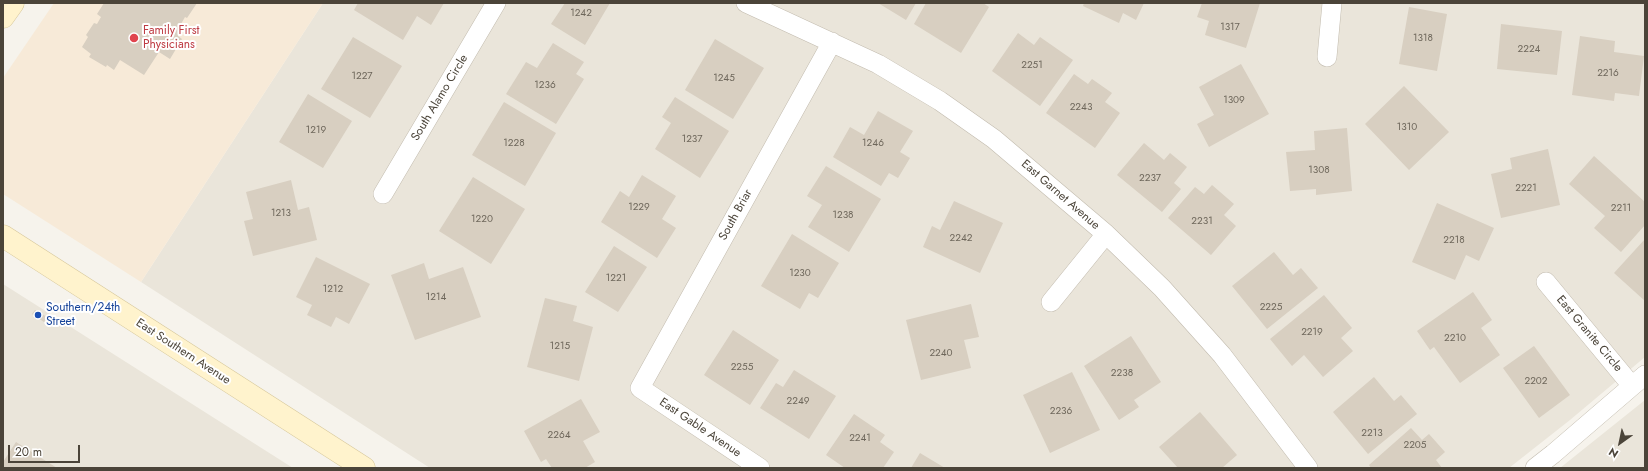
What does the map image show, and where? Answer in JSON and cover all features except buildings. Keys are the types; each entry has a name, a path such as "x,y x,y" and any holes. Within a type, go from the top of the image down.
{"main road":[{"path":"3,17 13,3"},
{"name":"East Southern Avenue","path":"3,236 364,468"}],"street":[{"name":"South Alamo Circle","path":"383,194 496,3"},
{"name":"East Garnet Avenue","path":"746,3 878,64 946,105 994,139 1106,234 1162,288 1222,355 1308,468"},
{"path":"1327,57 1332,3"},
{"name":"South Briar","path":"640,388 832,42"},
{"path":"1051,302 1106,234"},
{"name":"East Granite Circle","path":"1546,282 1639,381"},
{"path":"1534,468 1553,454 1639,381"},
{"name":"East Gable Avenue","path":"640,388 760,468"}],"shaded area":[{"path":"54,3 323,3 141,282 3,194 3,78"},
{"path":"323,3 1645,3 1645,357 1570,420 1509,468 430,468 141,282"},
{"path":"3,284 293,468 3,468"},
{"path":"1645,400 1645,468 1560,468"}],"place":[{"name":"Family First Physicians","path":"134,38"},
{"name":"Southern/24th Street","path":"38,315"}]}
